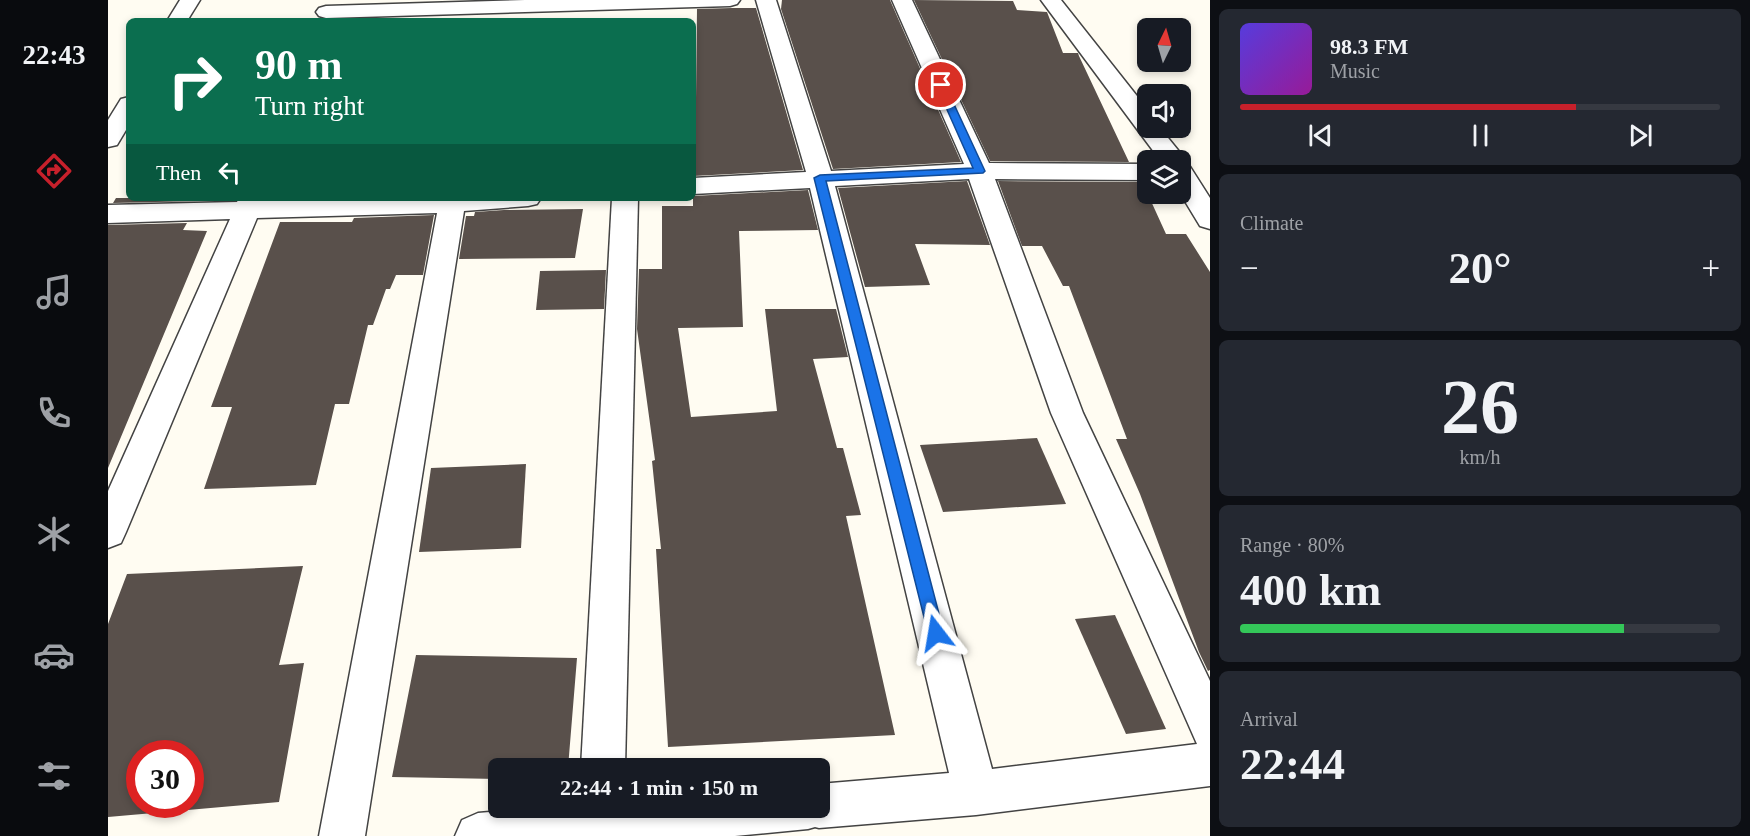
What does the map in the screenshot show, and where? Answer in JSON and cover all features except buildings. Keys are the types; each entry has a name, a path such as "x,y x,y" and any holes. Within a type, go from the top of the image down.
{"street":[{"path":"179,18 190,0"},
{"path":"326,11 470,15 616,12 730,0"},
{"path":"766,0 820,178 976,793"},
{"path":"902,0 980,171 1067,413 1210,728"},
{"path":"1051,0 1137,113"},
{"path":"108,140 126,109"},
{"path":"1156,138 1165,150"},
{"path":"696,186 980,171 1137,172"},
{"path":"1191,188 1210,220"},
{"path":"108,214 250,205 452,201 342,836"},
{"path":"603,758 625,201"},
{"path":"108,532 250,205"},
{"path":"830,805 976,793 1210,764"},
{"path":"478,836 590,818"}],"route":[{"path":"936,633 820,178 980,171 941,85"}]}
